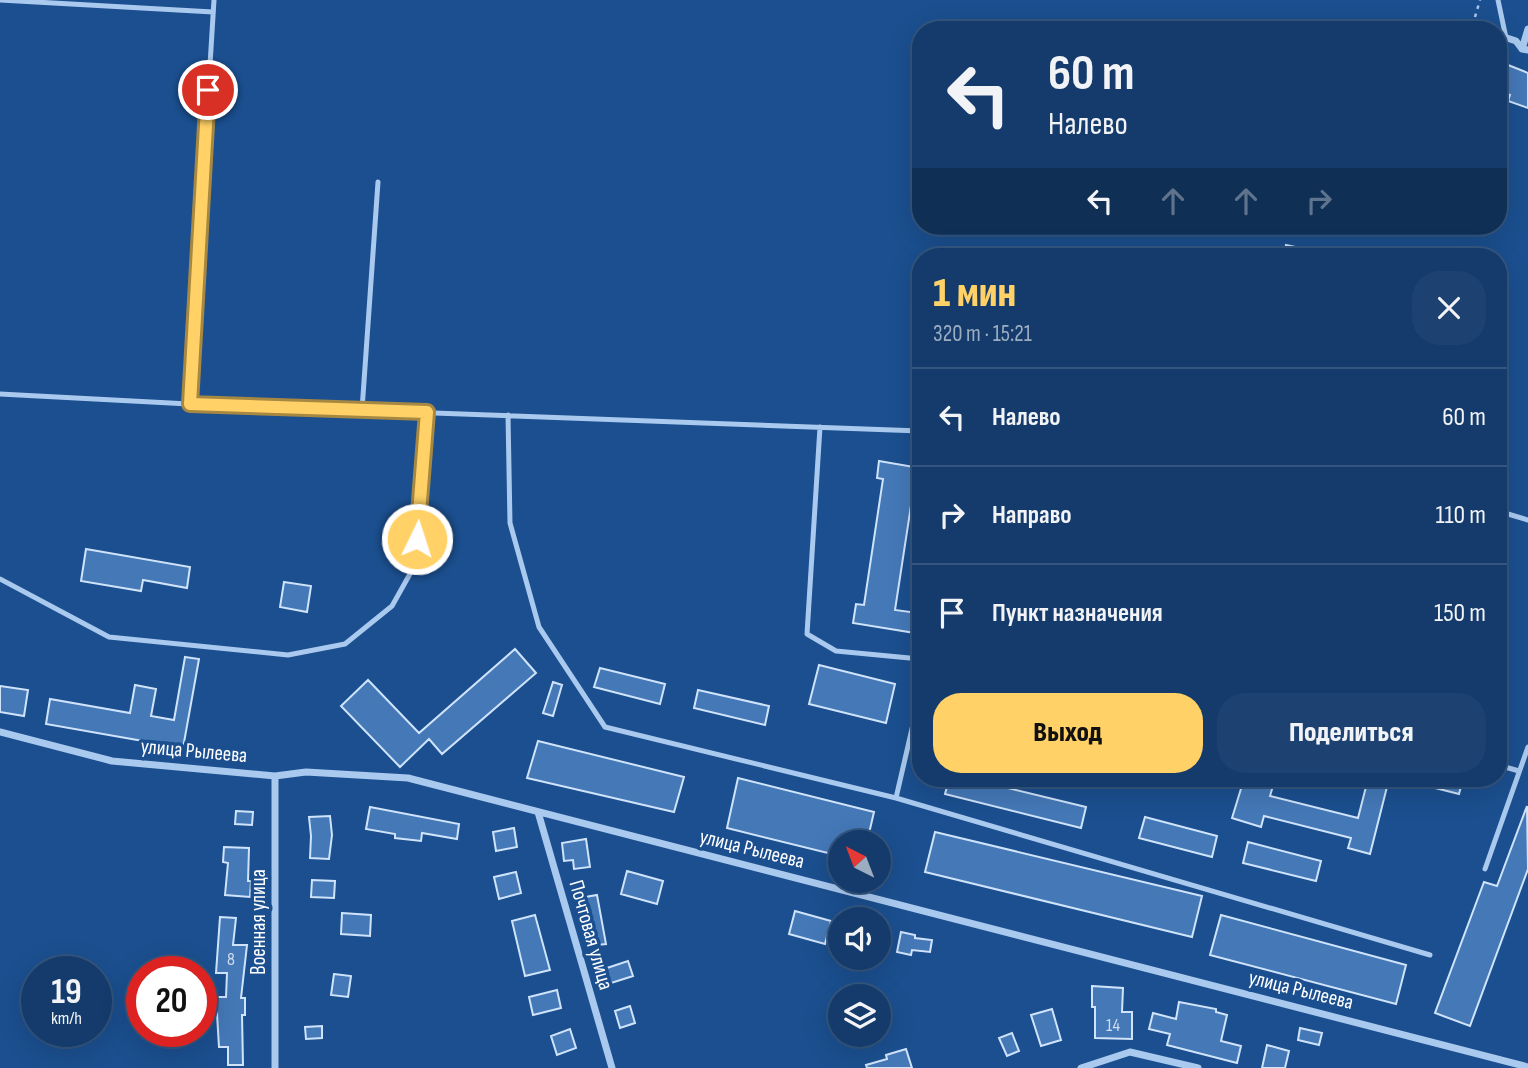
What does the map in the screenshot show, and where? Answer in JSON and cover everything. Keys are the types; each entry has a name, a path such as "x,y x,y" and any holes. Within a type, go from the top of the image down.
{"street":[{"path":"1525,50 1528,29"},
{"path":"1507,38 1516,41 1525,50"},
{"name":"улица Рылеева","path":"0,732 112,761 275,776 306,772 408,778 1528,1067"},
{"name":"Военная улица","path":"275,776 275,1068"},
{"name":"Почтовая улица","path":"538,812 612,1068"},
{"path":"1082,1068 1130,1052 1198,1068"}],"lane":[{"path":"0,0 213,12"},
{"path":"190,404 214,0"},
{"path":"1498,0 1500,21"},
{"path":"362,410 378,182"},
{"path":"0,394 190,404 912,431"},
{"path":"0,579 109,636 288,654 345,644 392,606 415,565 427,412"},
{"path":"508,415 510,523 539,627 605,727 896,798 1430,955"},
{"path":"820,427 807,634 836,651 912,658"},
{"path":"1507,514 1528,520"},
{"path":"896,798 912,729"},
{"path":"1485,869 1528,747"},
{"path":"1507,768 1519,771"}],"path":[{"path":"1474,21 1480,0"}],"building":[{"path":"1507,65 1528,73 1528,108 1508,101 1510,95 1507,94"},
{"path":"879,461 912,467 912,499 895,610 912,612 912,633 853,623 856,604 864,605 883,479 877,478"},
{"path":"86,549 190,567 187,588 143,580 141,591 81,581"},
{"path":"284,582 311,586 307,612 280,607"},
{"path":"515,649 536,673 442,754 429,739 400,767 341,706 368,680 419,733"},
{"path":"185,657 199,659 183,748 46,724 50,699 130,713 135,685 156,689 151,716 174,720"},
{"path":"819,665 895,684 886,723 809,704"},
{"path":"600,668 665,684 660,704 594,687"},
{"path":"553,682 562,685 553,716 543,713"},
{"path":"0,686 28,690 24,716 0,712"},
{"path":"698,690 769,706 765,725 694,708"},
{"path":"538,741 684,777 674,812 527,778"},
{"path":"738,778 874,812 870,830 828,830 828,853 727,828"},
{"path":"947,787 1004,787 1086,807 1081,828 945,794"},
{"path":"1242,787 1273,787 1270,796 1358,818 1366,787 1387,787 1370,854 1348,848 1351,838 1264,816 1261,827 1232,818"},
{"path":"1431,787 1461,787 1459,794"},
{"path":"1527,806 1528,869 1470,1026 1435,1013 1484,882 1497,886"},
{"path":"370,807 459,824 457,839 422,833 421,841 395,838 395,834 366,829"},
{"path":"236,811 253,812 252,825 235,824"},
{"path":"330,816 332,835 329,859 310,858 309,817"},
{"path":"1145,817 1217,836 1212,857 1139,838"},
{"path":"514,828 517,847 496,851 493,832"},
{"path":"935,832 1202,896 1192,937 925,872"},
{"path":"586,839 590,867 574,869 573,860 564,861 562,843"},
{"path":"1248,842 1321,861 1316,881 1243,863"},
{"path":"224,847 249,848 250,897 225,895 228,863 223,862"},
{"path":"627,871 663,881 657,904 621,894"},
{"path":"516,872 521,893 499,899 494,877"},
{"path":"312,880 335,881 334,898 311,897"},
{"path":"597,895 606,944 597,945 589,911 581,912 579,898"},
{"path":"795,911 828,920 825,944 789,934"},
{"path":"342,913 371,915 370,936 341,934"},
{"path":"535,915 550,970 525,976 512,921"},
{"path":"1221,915 1406,965 1396,1004 1210,955"},
{"path":"220,917 236,918 233,945 247,945 241,998 245,998 245,1015 242,1015 243,1065 228,1065 228,1047 219,1047 217,997 226,997 227,973 217,973"},
{"path":"901,932 915,935 915,938 932,940 930,952 912,950 911,955 897,952"},
{"path":"628,961 633,976 608,984 604,969"},
{"path":"334,974 351,976 348,997 331,995"},
{"path":"1092,986 1123,988 1122,1012 1132,1012 1132,1039 1095,1038"},
{"path":"557,990 561,1008 533,1015 529,997"},
{"path":"1179,1002 1216,1009 1216,1012 1227,1015 1221,1041 1241,1046 1237,1063 1167,1045 1170,1034 1149,1029 1153,1013 1176,1019"},
{"path":"630,1006 635,1023 620,1028 615,1011"},
{"path":"1052,1009 1061,1040 1041,1046 1031,1015"},
{"path":"322,1026 322,1038 306,1039 305,1027"},
{"path":"1300,1028 1322,1033 1319,1045 1298,1040"},
{"path":"570,1029 576,1048 557,1055 551,1036"},
{"path":"1012,1033 1019,1051 1007,1056 999,1038"},
{"path":"1267,1045 1289,1051 1285,1068 1262,1068"},
{"path":"906,1049 912,1068 867,1068 866,1065 887,1059 886,1055"}],"route":[{"path":"208,90 190,404 427,412 417,539"}]}
